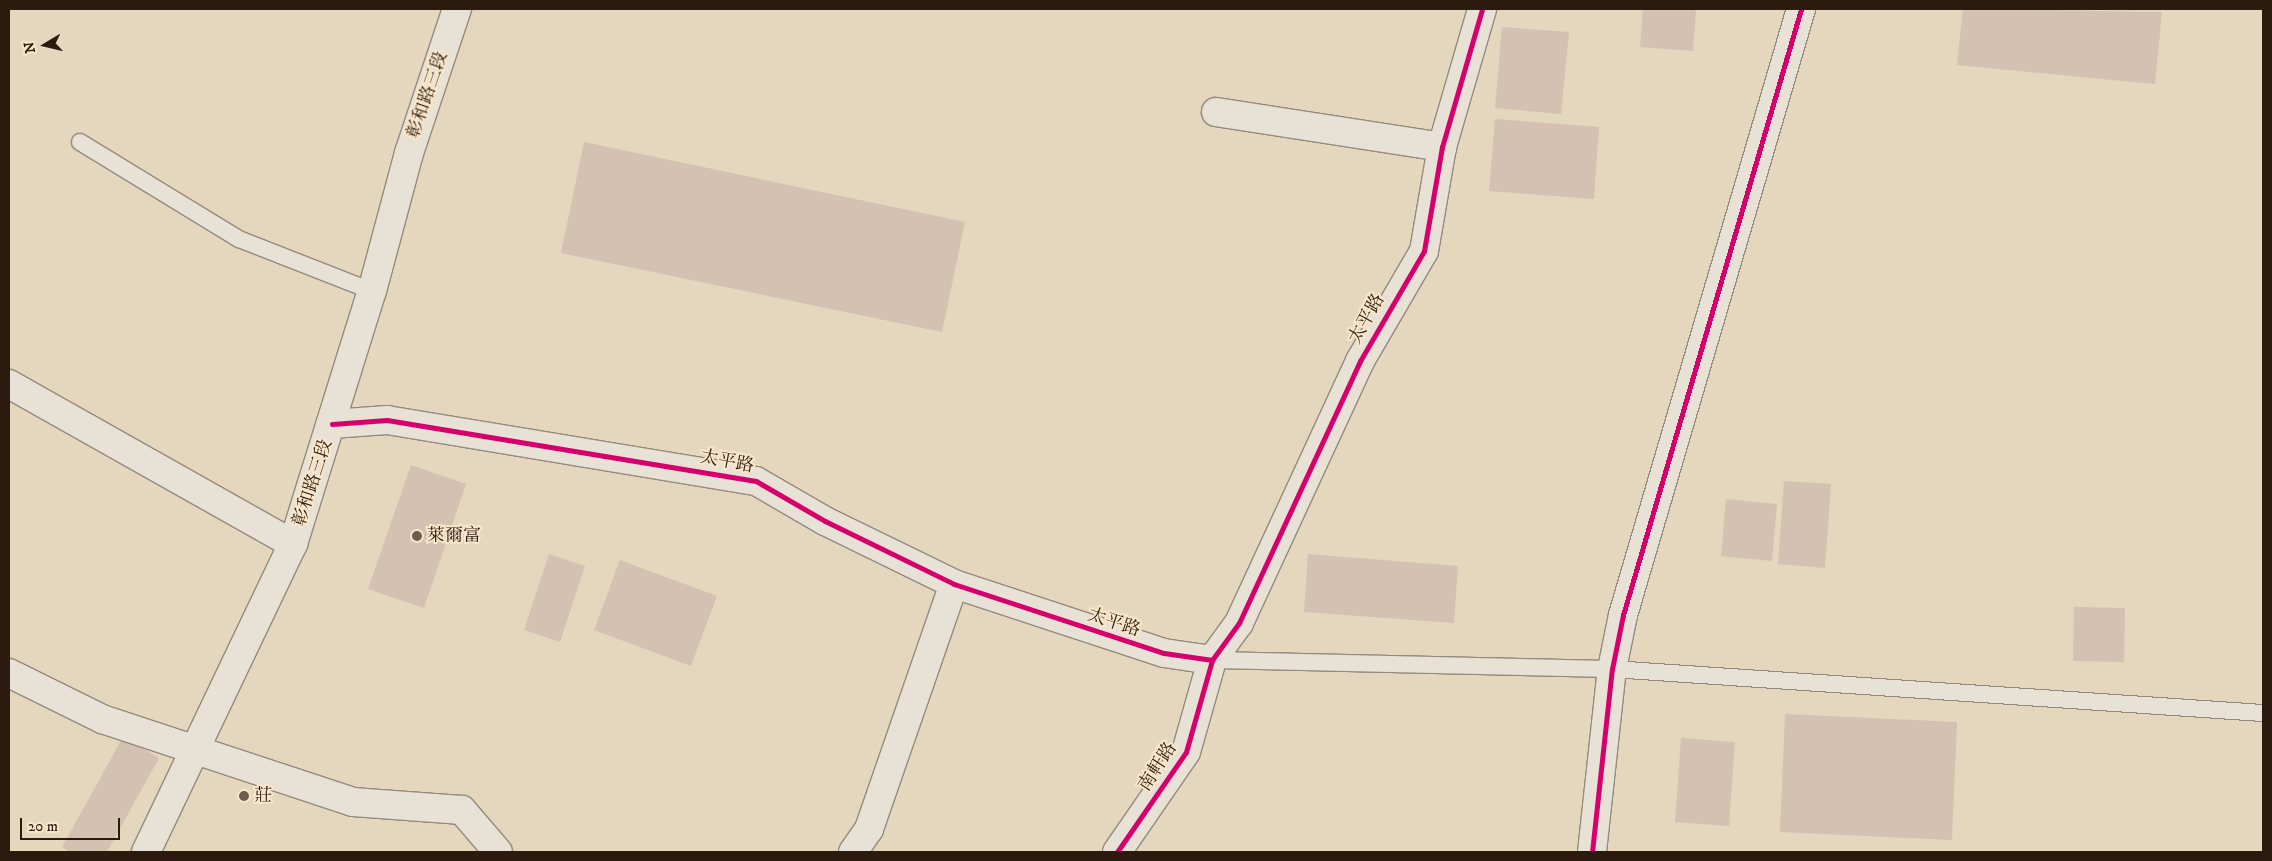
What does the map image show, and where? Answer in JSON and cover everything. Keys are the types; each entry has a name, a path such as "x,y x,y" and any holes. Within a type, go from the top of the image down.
{"street":[{"name":"彰和路三段","path":"146,852 293,544 372,291 409,153 457,9"},
{"name":"太平路","path":"332,424 387,420 756,481 825,521 954,584 1164,653 1212,660 1239,623 1360,362 1424,251 1442,147 1482,9"},
{"path":"1592,852 1612,669 1623,615 1801,9"},
{"path":"1216,112 1442,147"},
{"path":"9,384 293,544"},
{"path":"853,852 869,829 954,584"},
{"name":"南軒路","path":"1117,852 1186,752 1212,660"},
{"path":"9,673 102,719 197,747 354,802 462,810 498,852"}],"lane":[{"path":"80,142 239,239 372,291"},
{"path":"1212,660 1612,669 2263,712"}],"building":[{"path":"1643,9 1696,9 1693,51 1640,47"},
{"path":"1963,9 2162,12 2155,84 1957,65"},
{"path":"1502,27 1569,32 1561,114 1495,108"},
{"path":"1495,119 1599,127 1594,199 1489,191"},
{"path":"584,142 965,222 942,332 561,253"},
{"name":"萊爾富","path":"411,465 466,484 424,608 368,589"},
{"path":"1784,481 1831,484 1825,568 1778,564"},
{"path":"1726,499 1777,504 1772,561 1721,556"},
{"path":"549,554 585,566 560,642 524,630"},
{"path":"1308,554 1458,566 1454,623 1304,612"},
{"path":"620,560 717,596 691,666 594,630"},
{"path":"2074,607 2125,608 2124,662 2073,661"},
{"path":"1785,714 1957,722 1952,840 1780,832"},
{"path":"123,737 159,758 107,852 71,852 62,847"},
{"path":"1681,738 1735,742 1729,826 1675,822"}],"cycle path":[{"path":"1117,852 1186,752 1212,660 1239,623 1360,361 1424,251 1442,147 1482,9"},
{"path":"1592,852 1612,669 1623,615 1801,9"},
{"path":"332,424 387,420 756,481 825,521 954,584 1164,653 1212,660"}],"place":[{"name":"萊爾富","path":"417,536"},
{"name":"莊","path":"244,796"}]}
